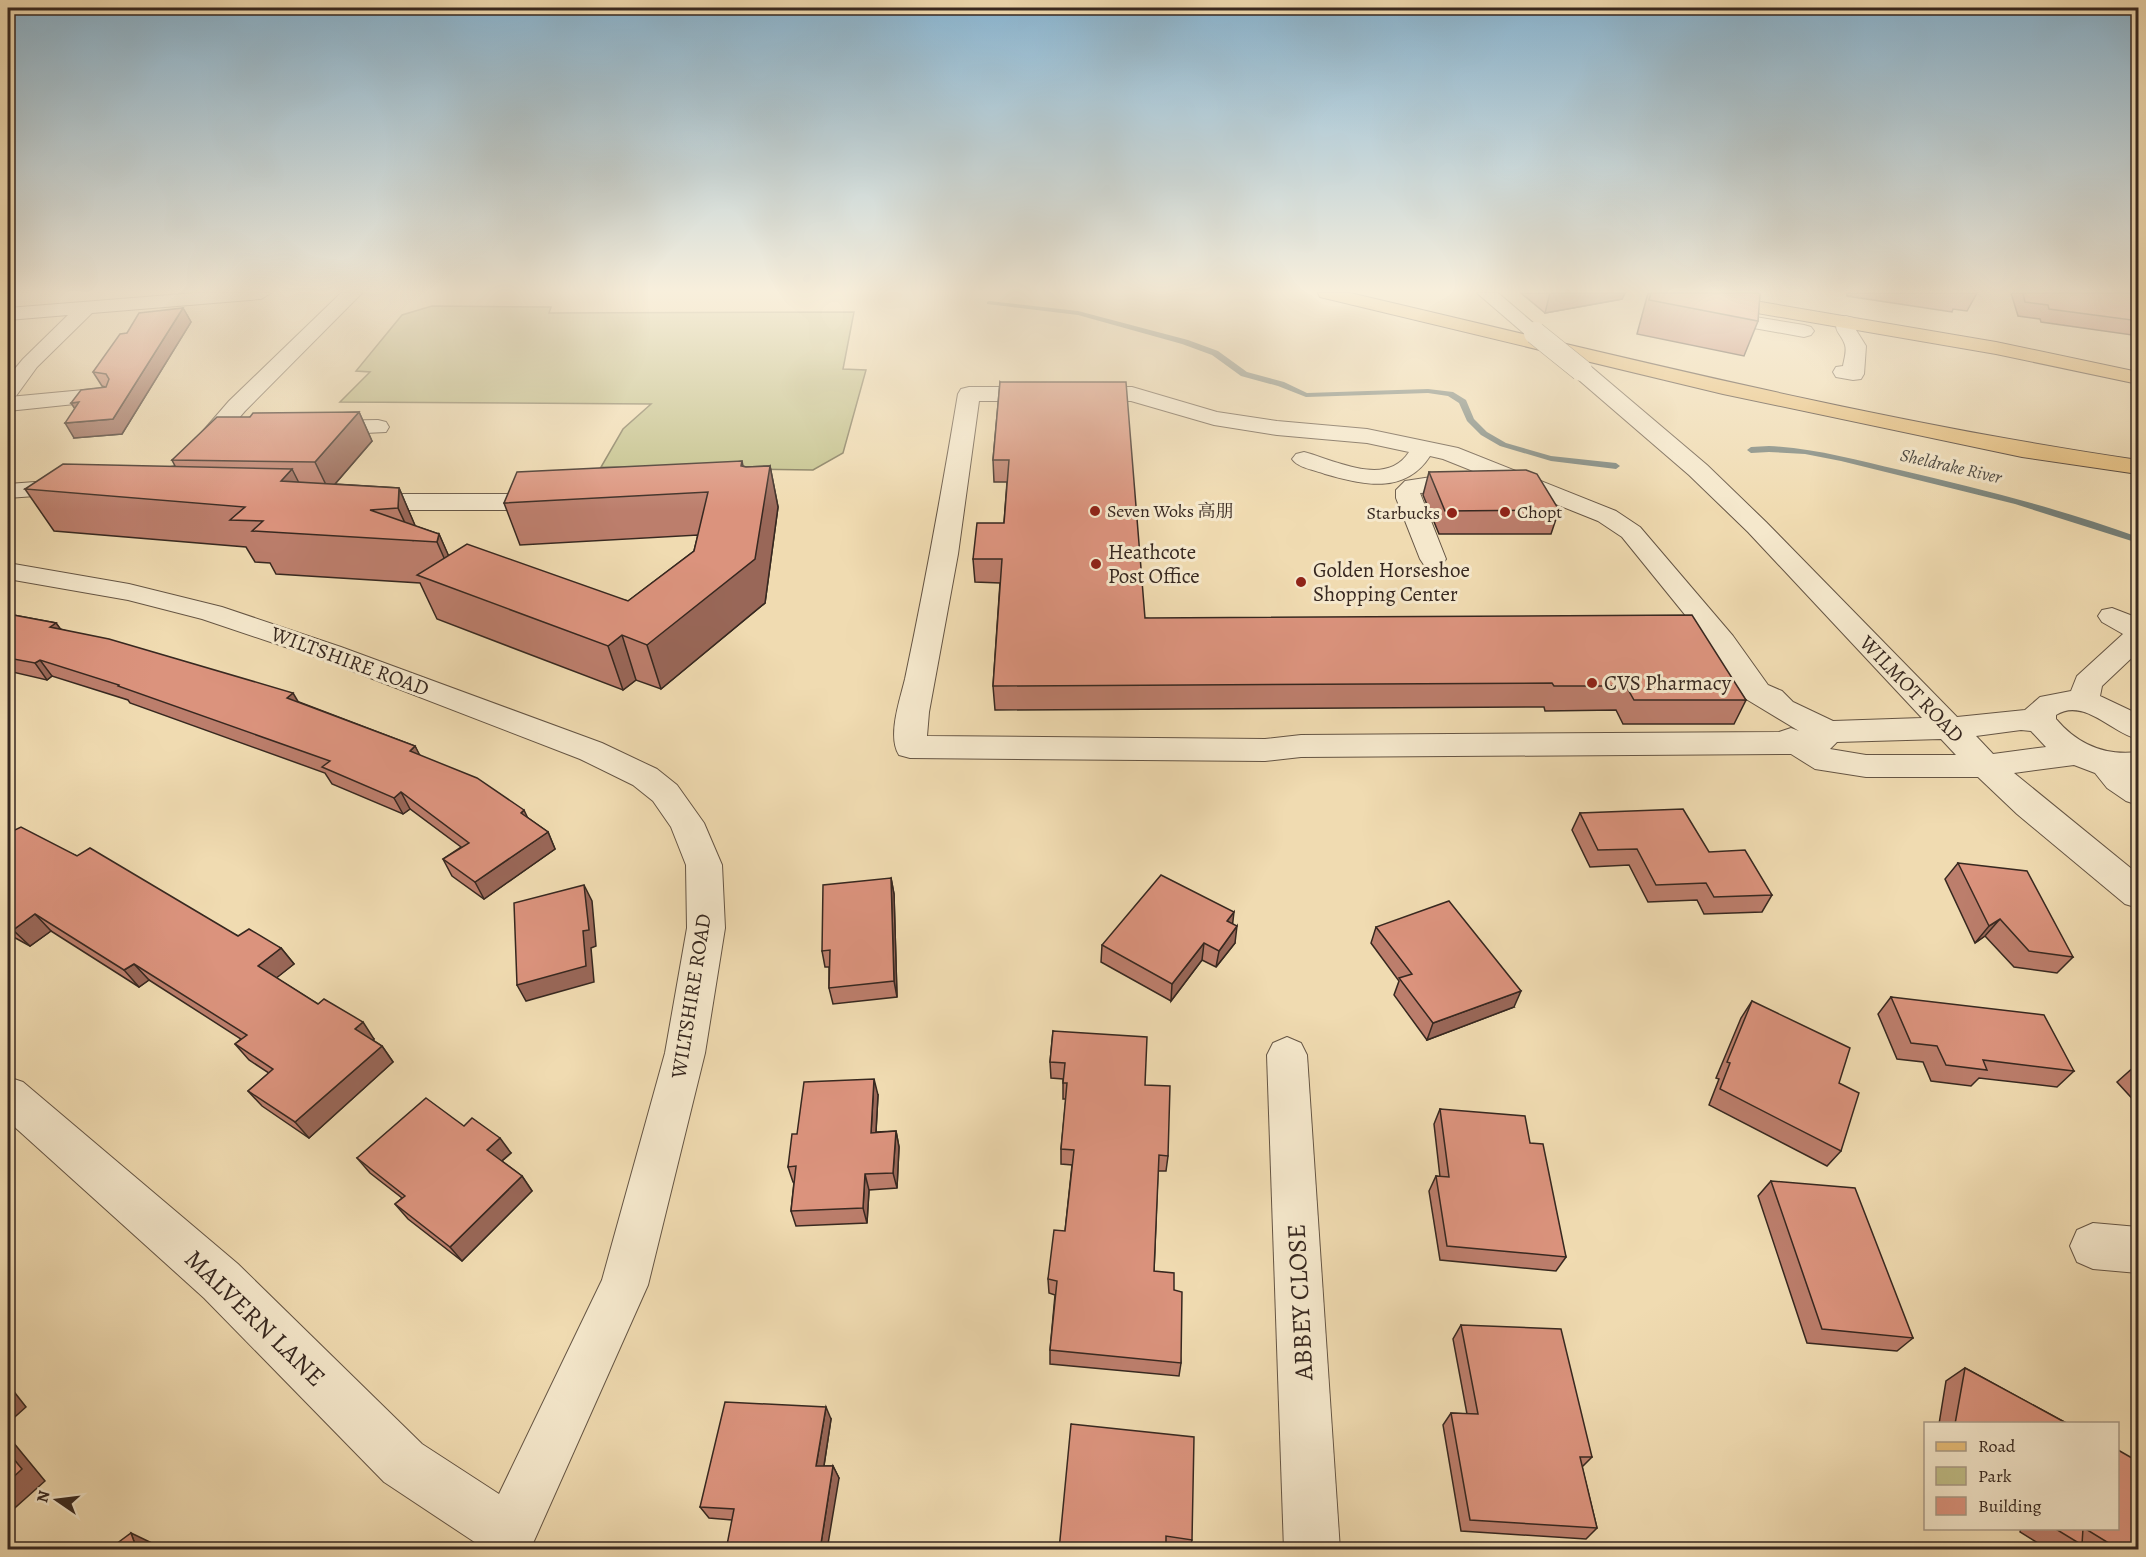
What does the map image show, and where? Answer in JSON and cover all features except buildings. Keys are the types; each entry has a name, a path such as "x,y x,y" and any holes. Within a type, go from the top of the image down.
{"main road":[{"path":"1628,366 2022,450 2139,467"},
{"path":"2080,366 2139,378"},
{"path":"2120,366 2139,369"},
{"path":"1953,434 2084,446 2139,447"}],"street":[{"path":"8,392 28,366"},
{"path":"190,459 237,406 278,366"},
{"name":"WILMOT ROAD","path":"1576,366 1698,470 1818,589 1986,766 2029,806 2139,894"},
{"path":"1844,372 1853,374 1854,366"},
{"path":"1829,732 1819,741 1797,743 1301,746 1265,750 910,747 913,712 945,554 969,394 1132,394 1214,418 1277,428 1367,435 1450,453 1607,516 1631,532 1723,642 1756,692 1771,698 1782,709 1829,732 1950,728 2021,720 2040,722"},
{"path":"8,404 105,395"},
{"path":"224,423 248,424"},
{"path":"304,428 378,427"},
{"path":"1304,459 1351,474 1387,475 1408,469 1424,446"},
{"path":"1433,559 1408,498 1408,490 1413,486 1526,484"},
{"path":"8,491 35,489 98,497"},
{"path":"333,501 510,504 569,502"},
{"name":"WILTSHIRE ROAD","path":"8,571 129,592 212,613 331,653 591,751 652,783 665,793 687,823 704,865 706,928 685,1053 624,1285 505,1541"},
{"path":"2084,703 2088,683 2139,634 2131,625 2112,616"},
{"path":"1756,692 1750,698 1760,713 1797,743 1827,760 1866,766 1986,766 2092,759 2131,766 2139,763"},
{"path":"2139,729 2107,710 2084,703 2064,701 2049,704 2040,711 2040,722 2053,738 2092,759 2139,793"},
{"name":"ABBEY CLOSE","path":"1287,1055 1312,1550"},
{"name":"MALVERN LANE","path":"8,1095 221,1281 403,1463 505,1541"},
{"path":"2093,1246 2139,1250"}],"green space":[{"path":"360,366 844,366 843,369 866,370 843,453 813,470 601,467 623,429 651,404 340,402 370,372 356,371"}],"waterway":[{"name":"Sheldrake River","path":"1232,366 1244,374 1281,384 1306,395 1428,391 1450,394 1463,402 1470,420 1484,434 1503,444 1551,458 1616,466"},
{"name":"Sheldrake River","path":"1751,450 1787,450 1841,459 2018,502 2078,519 2138,540"}],"place":[{"name":"Seven Woks 高朋","path":"1095,511"},
{"name":"Chopt","path":"1505,512"},
{"name":"Starbucks","path":"1452,513"},
{"name":"Heathcote Post Office","path":"1096,564"},
{"name":"Golden Horseshoe Shopping Center","path":"1301,582"},
{"name":"CVS Pharmacy","path":"1592,683"}]}
